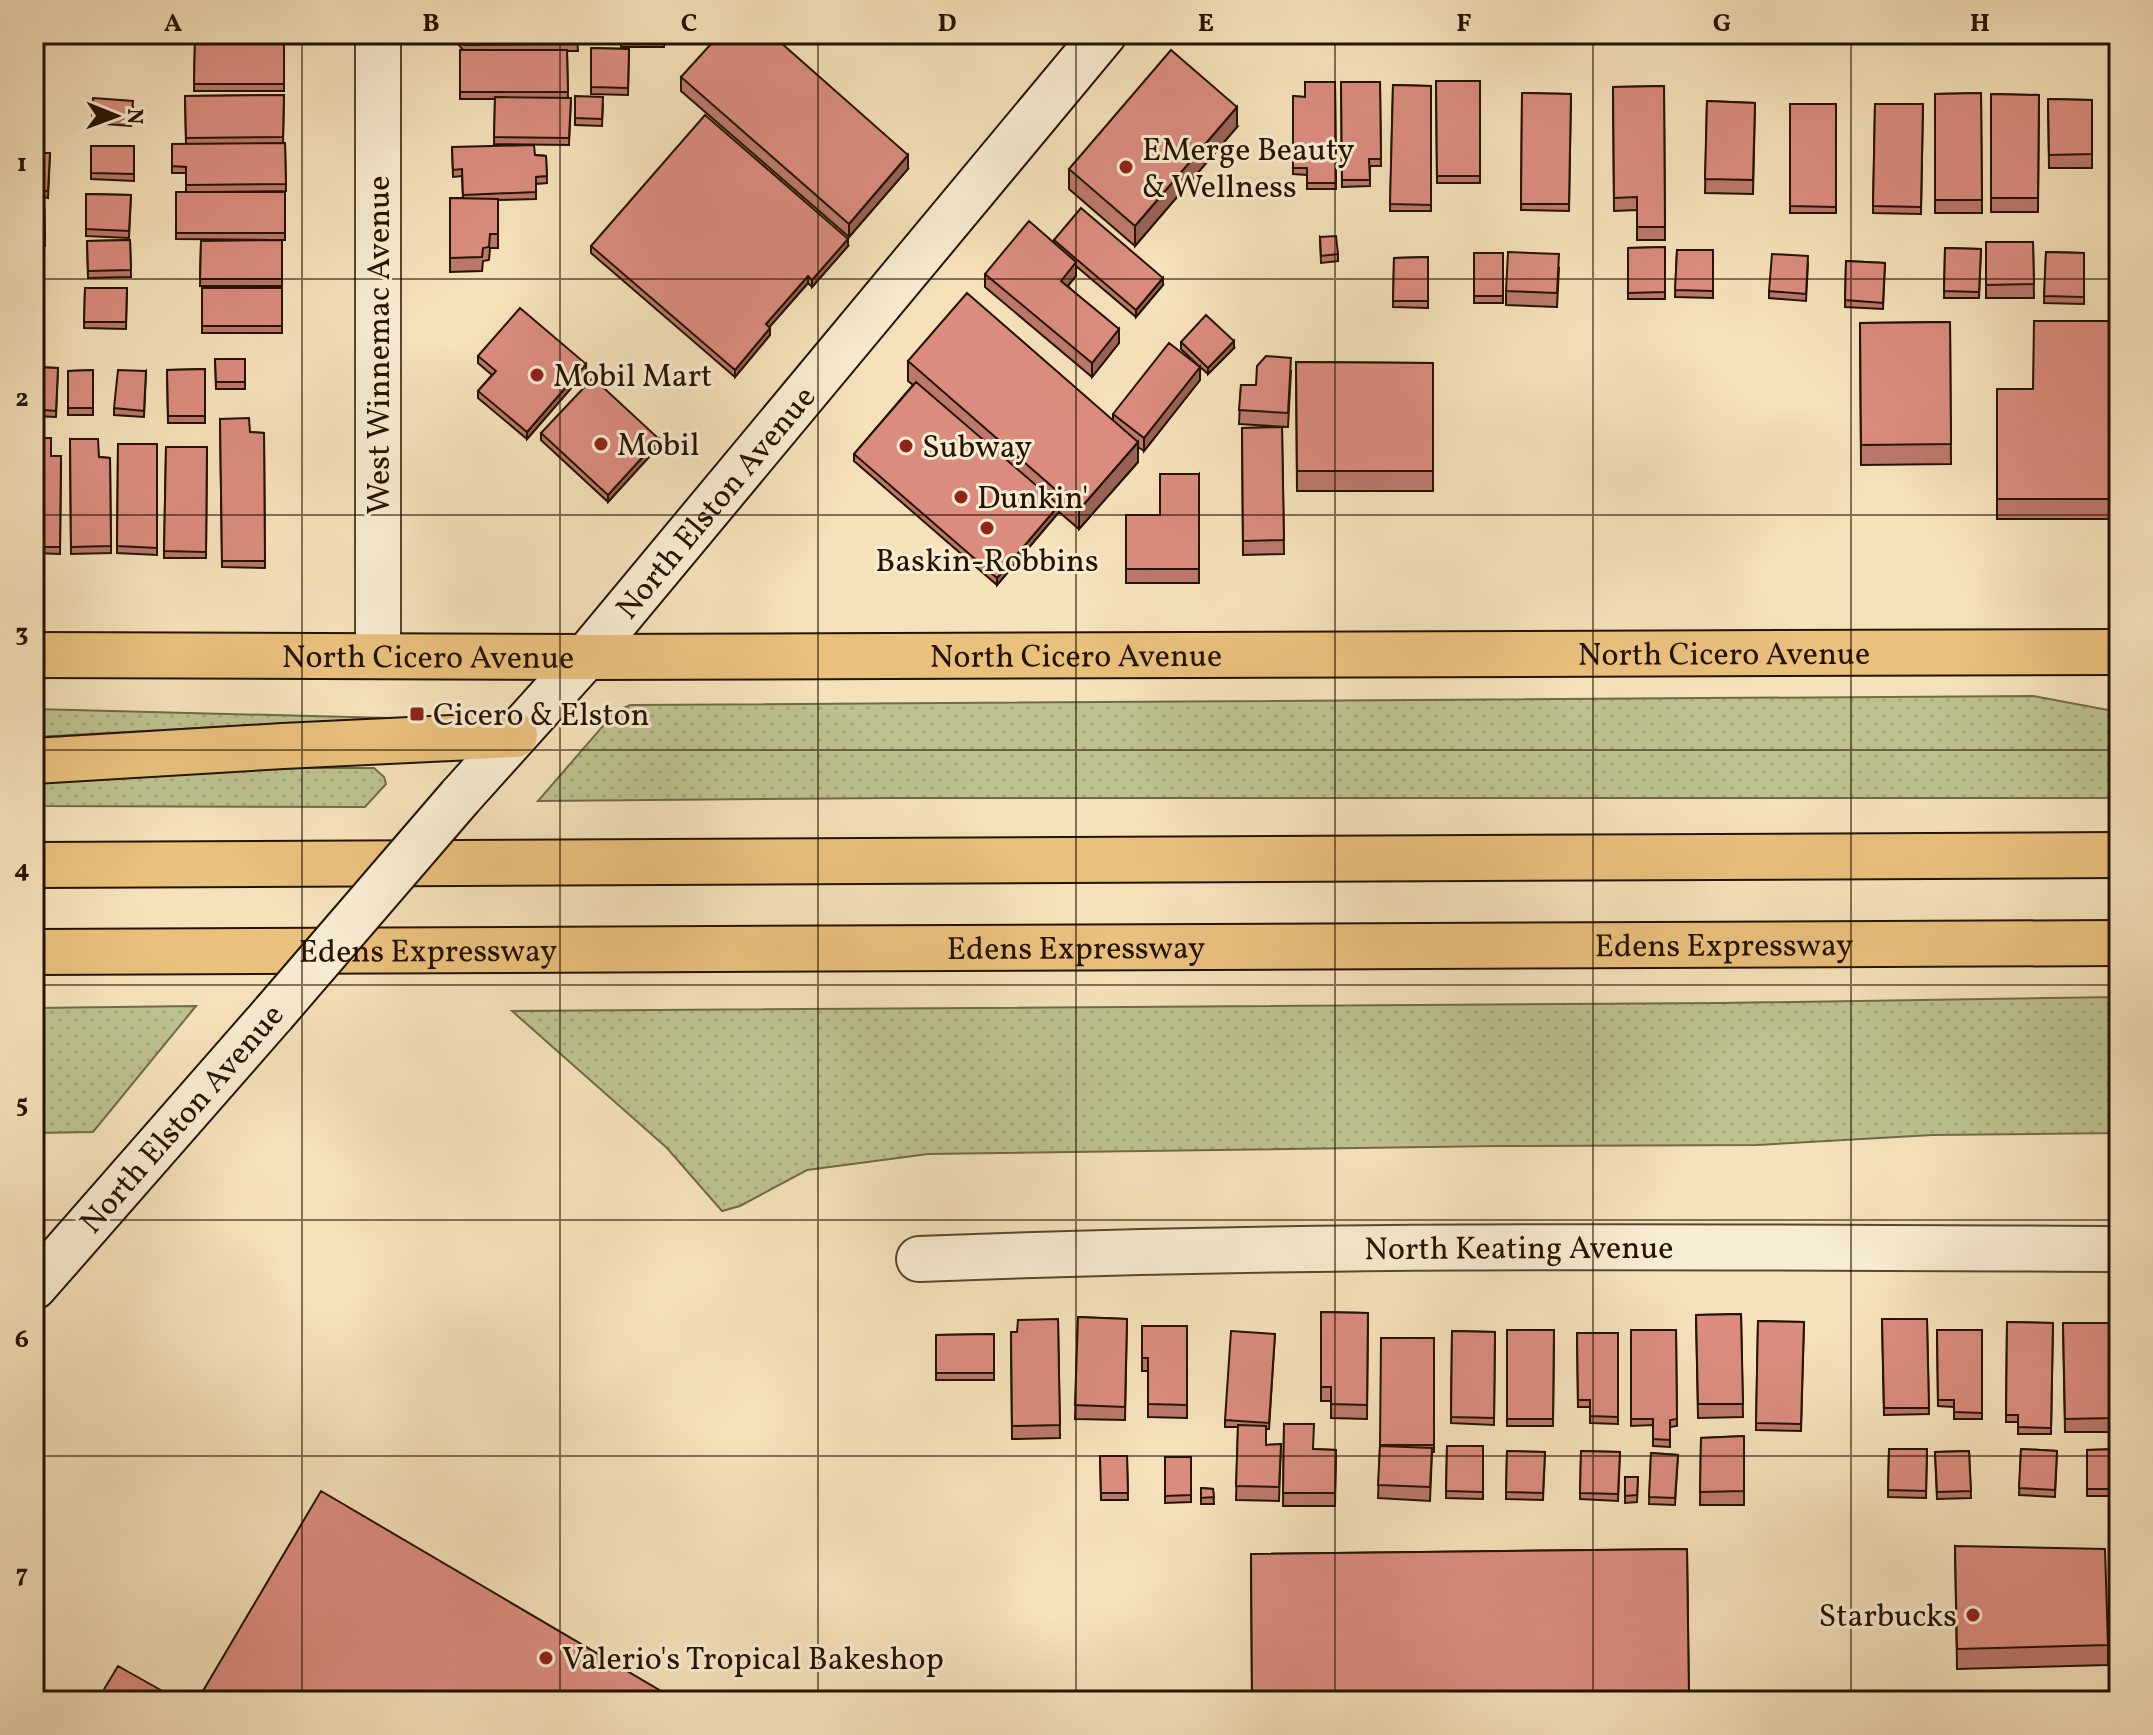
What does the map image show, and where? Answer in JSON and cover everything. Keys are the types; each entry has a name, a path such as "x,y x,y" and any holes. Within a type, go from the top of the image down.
{"main road":[{"name":"North Cicero Avenue","path":"34,655 586,657 2119,652"},
{"path":"34,761 515,735"},
{"path":"34,865 2119,855"},
{"name":"Edens Expressway","path":"34,952 2119,943"}],"street":[{"name":"West Winnemac Avenue","path":"378,34 378,656"},
{"name":"North Elston Avenue","path":"34,1287 460,797 586,657 1104,34"},
{"name":"North Keating Avenue","path":"919,1259 1137,1250 2119,1249"}],"green space":[{"path":"2033,696 2119,712 2119,798 538,801 615,712 630,705"},
{"path":"34,709 389,718 34,737"},
{"path":"262,768 374,768 384,777 386,784 365,807 34,806 34,783"},
{"path":"2119,997 2119,1133 1932,1135 1756,1145 928,1154 807,1170 740,1206 722,1211 667,1148 512,1011 1720,1003"},
{"path":"196,1006 93,1132 34,1133 34,1008"}],"building":[{"path":"459,34 577,34 578,44 464,45 458,38"},
{"path":"622,34 664,34 664,41 621,40"},
{"path":"720,34 771,34 908,155 849,224 681,77"},
{"path":"284,35 284,84 194,84 195,36"},
{"path":"591,48 629,49 628,88 591,87"},
{"path":"460,50 567,50 568,92 460,92"},
{"path":"1171,50 1237,107 1135,226 1069,169"},
{"path":"1436,81 1480,81 1480,176 1437,176"},
{"path":"1305,82 1335,82 1336,183 1307,183 1307,168 1293,168 1293,96 1305,97"},
{"path":"1341,82 1380,82 1381,159 1369,159 1370,180 1342,180"},
{"path":"1393,85 1431,86 1431,205 1390,204"},
{"path":"1664,86 1665,227 1637,227 1637,197 1614,198 1613,87"},
{"path":"1522,93 1571,94 1569,204 1521,204"},
{"path":"1981,93 1982,200 1935,200 1935,94"},
{"path":"1991,94 2039,95 2038,198 1991,198"},
{"path":"284,95 283,137 186,138 185,96"},
{"path":"575,96 603,97 602,119 575,118"},
{"path":"495,97 571,98 569,138 494,137"},
{"path":"93,98 133,101 131,119 92,117"},
{"path":"2048,99 2092,100 2092,154 2049,155"},
{"path":"1707,101 1755,103 1753,180 1705,179"},
{"path":"1790,104 1836,104 1836,207 1790,206"},
{"path":"1875,104 1923,104 1921,207 1873,206"},
{"path":"2117,105 2119,209 2113,209"},
{"path":"705,115 848,239 812,280 808,276 766,324 770,328 735,370 591,246"},
{"path":"285,143 286,184 186,185 186,167 172,166 172,144"},
{"path":"534,145 535,155 546,156 547,176 536,177 536,192 463,195 462,169 453,170 452,147"},
{"path":"91,146 134,146 134,174 91,173"},
{"path":"34,153 50,153 48,191 34,190"},
{"path":"176,192 285,192 285,233 176,233"},
{"path":"86,194 131,195 129,231 86,229"},
{"path":"34,196 44,196 45,239 34,239"},
{"path":"450,198 498,199 498,234 490,234 489,247 483,248 482,257 450,258"},
{"path":"1081,208 1163,278 1136,310 1054,240"},
{"path":"1029,221 1076,262 1061,281 1119,329 1092,363 985,274"},
{"path":"1336,236 1338,254 1321,256 1320,237"},
{"path":"130,240 131,270 88,271 87,241"},
{"path":"282,240 282,279 200,279 201,241"},
{"path":"1986,242 2033,242 2034,284 1986,285"},
{"path":"1665,247 1665,292 1628,293 1628,248"},
{"path":"1945,248 1981,249 1979,292 1944,291"},
{"path":"1677,250 1713,250 1713,291 1675,290"},
{"path":"1508,252 1559,254 1557,293 1506,291"},
{"path":"2046,252 2084,253 2084,297 2044,296"},
{"path":"1474,253 1503,253 1503,296 1474,296"},
{"path":"1772,254 1808,256 1806,294 1769,291"},
{"path":"1428,257 1428,301 1393,301 1394,258"},
{"path":"1846,261 1885,263 1883,303 1845,300"},
{"path":"34,285 42,285 42,319 34,319"},
{"path":"85,288 127,288 126,322 84,322"},
{"path":"202,288 282,288 282,326 202,326"},
{"path":"967,293 1138,442 1079,510 908,361"},
{"name":"Mobil Mart","path":"520,308 586,364 527,432 478,391 496,371 478,356"},
{"path":"1206,315 1234,341 1208,368 1181,342"},
{"path":"2034,321 2119,321 2119,499 1997,499 1997,389 2033,389"},
{"path":"1950,322 1951,444 1861,445 1860,323"},
{"path":"1169,343 1200,367 1144,438 1113,414"},
{"path":"1266,356 1291,358 1288,413 1239,410 1241,385 1256,385 1257,366"},
{"path":"215,359 245,359 245,382 216,382"},
{"path":"1296,362 1433,363 1433,471 1297,471"},
{"path":"34,367 58,368 56,411 34,409"},
{"path":"205,369 205,416 168,416 167,370"},
{"path":"93,370 93,408 68,408 68,371"},
{"path":"118,370 146,371 144,411 114,408"},
{"name":"Mobil","path":"593,378 659,439 608,495 541,433"},
{"path":"916,382 1059,505 997,578 854,454"},
{"path":"249,418 250,432 264,433 265,561 222,561 220,419"},
{"path":"1282,427 1284,540 1243,541 1242,428"},
{"path":"34,438 51,438 51,456 61,456 60,547 34,547"},
{"path":"70,439 98,439 99,457 110,458 111,546 71,547"},
{"path":"118,444 157,444 157,548 117,546"},
{"path":"166,447 207,447 206,552 164,551"},
{"path":"1160,474 1199,474 1199,569 1126,569 1126,515 1160,515"},
{"path":"1321,1312 1368,1313 1367,1405 1331,1404 1331,1387 1321,1387"},
{"path":"1741,1314 1743,1404 1698,1404 1696,1315"},
{"path":"1078,1317 1127,1319 1125,1407 1075,1405"},
{"path":"1058,1319 1060,1425 1012,1426 1011,1332 1017,1332 1018,1320"},
{"path":"1882,1319 1927,1319 1929,1408 1884,1408"},
{"path":"1758,1321 1804,1322 1801,1424 1756,1423"},
{"path":"2007,1322 2053,1323 2051,1428 2018,1427 2018,1415 2006,1415"},
{"path":"2063,1323 2111,1323 2113,1418 2065,1419"},
{"path":"1142,1326 1187,1326 1187,1405 1148,1404 1148,1358 1142,1358"},
{"path":"1507,1330 1554,1330 1553,1419 1507,1419"},
{"path":"1631,1330 1676,1330 1677,1419 1670,1420 1670,1440 1653,1439 1653,1419 1631,1419"},
{"path":"1937,1330 1982,1330 1982,1413 1954,1412 1954,1400 1938,1400"},
{"path":"1231,1331 1275,1334 1269,1423 1225,1420"},
{"path":"1452,1331 1495,1332 1494,1418 1451,1417"},
{"path":"1577,1333 1618,1333 1618,1417 1590,1416 1590,1400 1578,1400"},
{"path":"994,1334 994,1373 936,1373 936,1335"},
{"path":"1381,1338 1434,1338 1434,1445 1380,1445"},
{"path":"1284,1424 1314,1424 1313,1449 1336,1450 1335,1493 1283,1493"},
{"path":"1238,1425 1266,1426 1266,1445 1281,1444 1279,1487 1236,1486"},
{"path":"1744,1436 1744,1491 1700,1492 1701,1438"},
{"path":"1380,1446 1432,1448 1430,1487 1378,1485"},
{"path":"1447,1446 1483,1446 1483,1492 1446,1491"},
{"path":"1889,1449 1927,1449 1926,1491 1888,1490"},
{"path":"2021,1449 2057,1451 2055,1490 2019,1488"},
{"path":"2119,1449 2119,1489 2087,1489 2087,1450"},
{"path":"1507,1451 1545,1452 1543,1493 1506,1492"},
{"path":"1581,1451 1620,1452 1618,1494 1580,1493"},
{"path":"1969,1451 1971,1491 1937,1492 1935,1452"},
{"path":"1651,1453 1678,1455 1675,1498 1649,1497"},
{"path":"1100,1456 1127,1456 1128,1493 1101,1493"},
{"path":"1165,1457 1191,1457 1191,1495 1165,1496"},
{"path":"1625,1477 1638,1477 1637,1495 1625,1496"},
{"path":"1201,1488 1213,1489 1214,1497 1201,1498"},
{"path":"321,1491 678,1701 197,1701"},
{"path":"1955,1546 2105,1549 2108,1645 1957,1649"},
{"path":"1687,1549 1689,1698 1252,1698 1251,1554"},
{"path":"118,1666 180,1701 97,1701"}],"place":[{"name":"EMerge Beauty & Wellness","path":"1126,167"},
{"name":"Mobil Mart","path":"537,375"},
{"name":"Mobil","path":"601,444"},
{"name":"Subway","path":"906,446"},
{"name":"Dunkin'","path":"961,497"},
{"name":"Baskin-Robbins","path":"987,528"},
{"name":"Cicero & Elston","path":"417,714"},
{"name":"Starbucks","path":"1973,1615"},
{"name":"Valerio's Tropical Bakeshop","path":"546,1658"}]}
